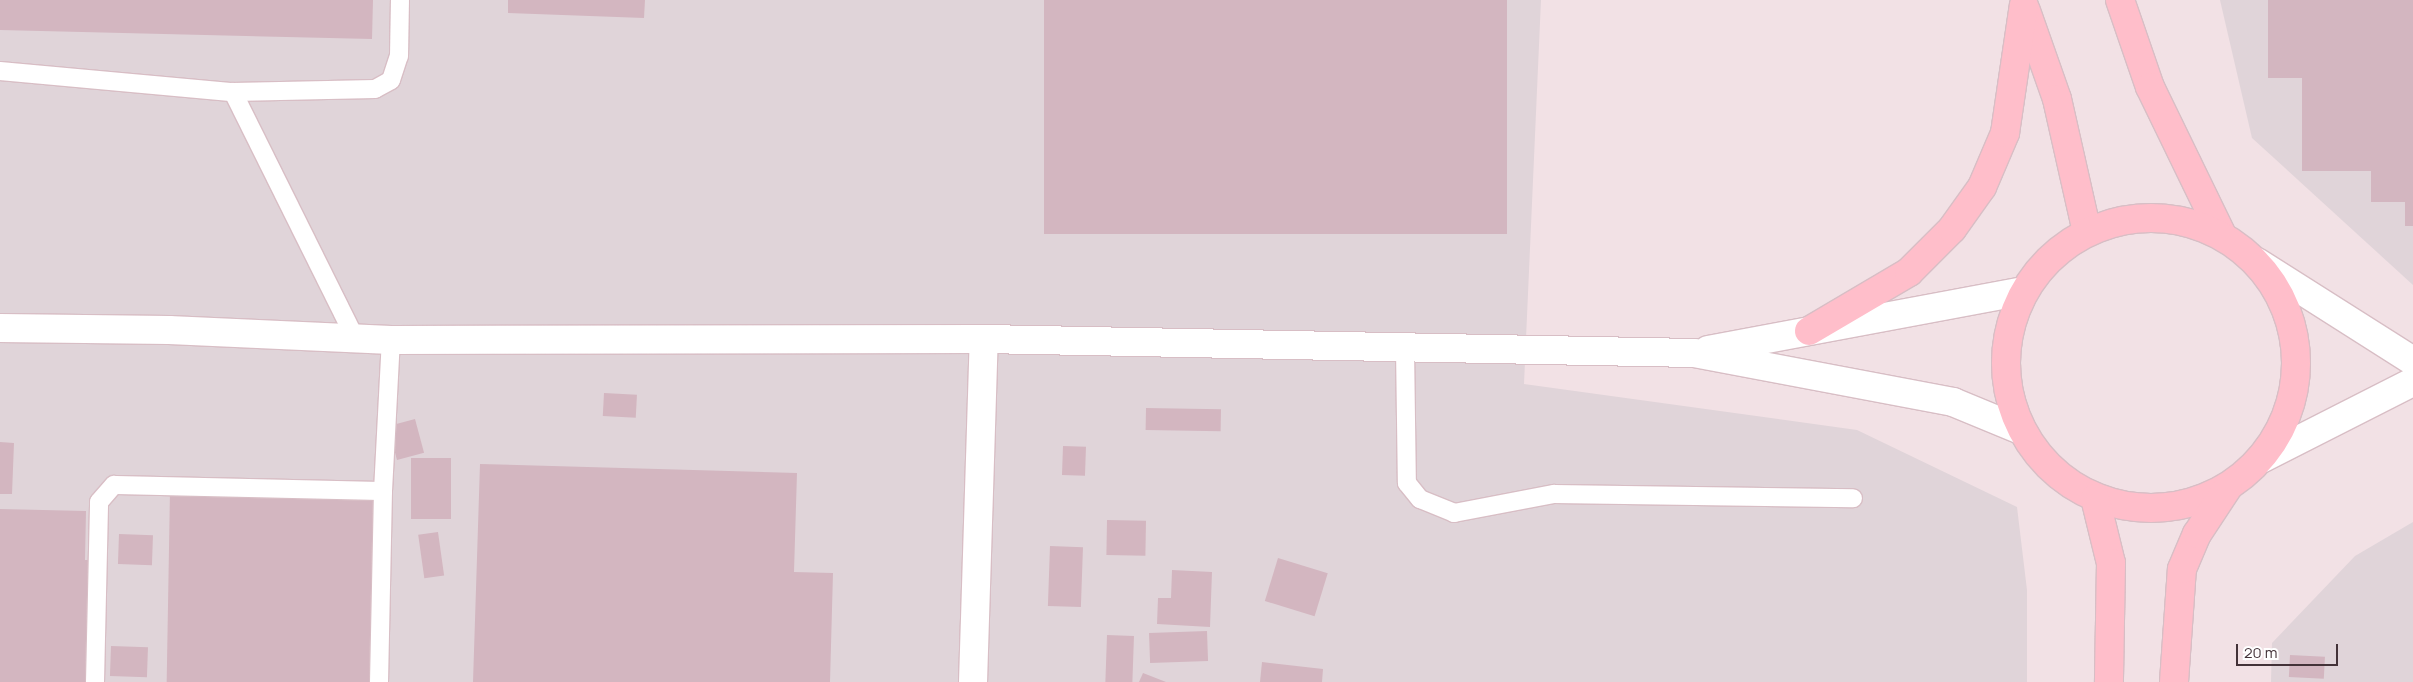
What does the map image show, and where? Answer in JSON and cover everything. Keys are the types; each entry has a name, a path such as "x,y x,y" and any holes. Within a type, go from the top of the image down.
{"street":[{"path":"2120,0 2150,87 2222,235"},
{"path":"2023,3 2057,99 2087,232"},
{"path":"1809,331 1909,272 1952,229 1982,187 2004,132 2023,3"},
{"path":"2228,487 2188,504 2141,508 2095,498 2052,470 2021,430 2006,382 2008,332 2024,291 2051,256 2087,232 2132,218 2178,220 2222,235 2257,262 2413,361"},
{"path":"2257,262 2282,297 2296,338 2296,382 2285,423 2261,459"},
{"path":"1694,353 2024,291"},
{"path":"4,330 169,330 391,340 984,339 1694,353 1953,402 2021,430"},
{"path":"973,682 984,339"},
{"path":"2174,682 2182,569 2197,534 2228,487 2261,459 2413,382"},
{"path":"2095,498 2112,563 2110,682"}],"lane":[{"path":"0,71 233,92 374,89 392,80 399,56 400,0"},
{"path":"233,92 355,338"},
{"path":"379,682 383,491 391,340"},
{"path":"1405,348 1407,483 1420,499 1454,513 1554,494 1853,498"},
{"path":"96,682 99,502 114,485 383,491"}],"shaded area":[{"path":"0,0 1541,0 1524,384 1857,430 2017,507 2027,590 2027,682 0,682"},
{"path":"2220,0 2413,0 2413,285 2252,138"},
{"path":"2413,522 2413,682 2271,682 2272,643 2355,556"}],"building":[{"path":"0,0 373,0 372,39 0,30"},
{"path":"508,0 645,0 644,18 508,13"},
{"path":"1044,0 1507,0 1507,234 1044,234"},
{"path":"2268,0 2413,0 2413,226 2405,226 2405,202 2371,202 2371,171 2302,171 2302,78 2268,78"},
{"path":"604,393 637,395 636,418 603,416"},
{"path":"1146,408 1221,409 1221,431 1146,430"},
{"path":"415,419 424,453 397,460 388,426"},
{"path":"0,442 14,443 12,494 0,494"},
{"path":"1063,446 1086,447 1085,476 1062,475"},
{"path":"411,458 451,458 451,519 411,519"},
{"path":"480,464 797,473 794,572 833,573 830,682 473,682"},
{"path":"170,491 377,495 374,682 167,682"},
{"path":"0,509 86,511 85,560 93,560 91,682 0,682"},
{"path":"1107,520 1146,521 1145,556 1106,555"},
{"path":"438,532 444,576 424,578 418,535"},
{"path":"119,534 153,535 152,565 118,564"},
{"path":"1050,546 1083,547 1081,607 1048,606"},
{"path":"1278,558 1328,573 1315,616 1265,601"},
{"path":"1172,570 1212,572 1210,627 1157,624 1158,598 1171,598"},
{"path":"1207,631 1208,661 1150,663 1149,633"},
{"path":"1107,635 1134,636 1132,682 1105,682"},
{"path":"111,646 148,647 147,677 110,676"},
{"path":"2290,655 2325,657 2324,679 2289,677"},
{"path":"1262,662 1323,669 1322,682 1260,682"},
{"path":"1143,673 1166,682 1139,682"}]}
